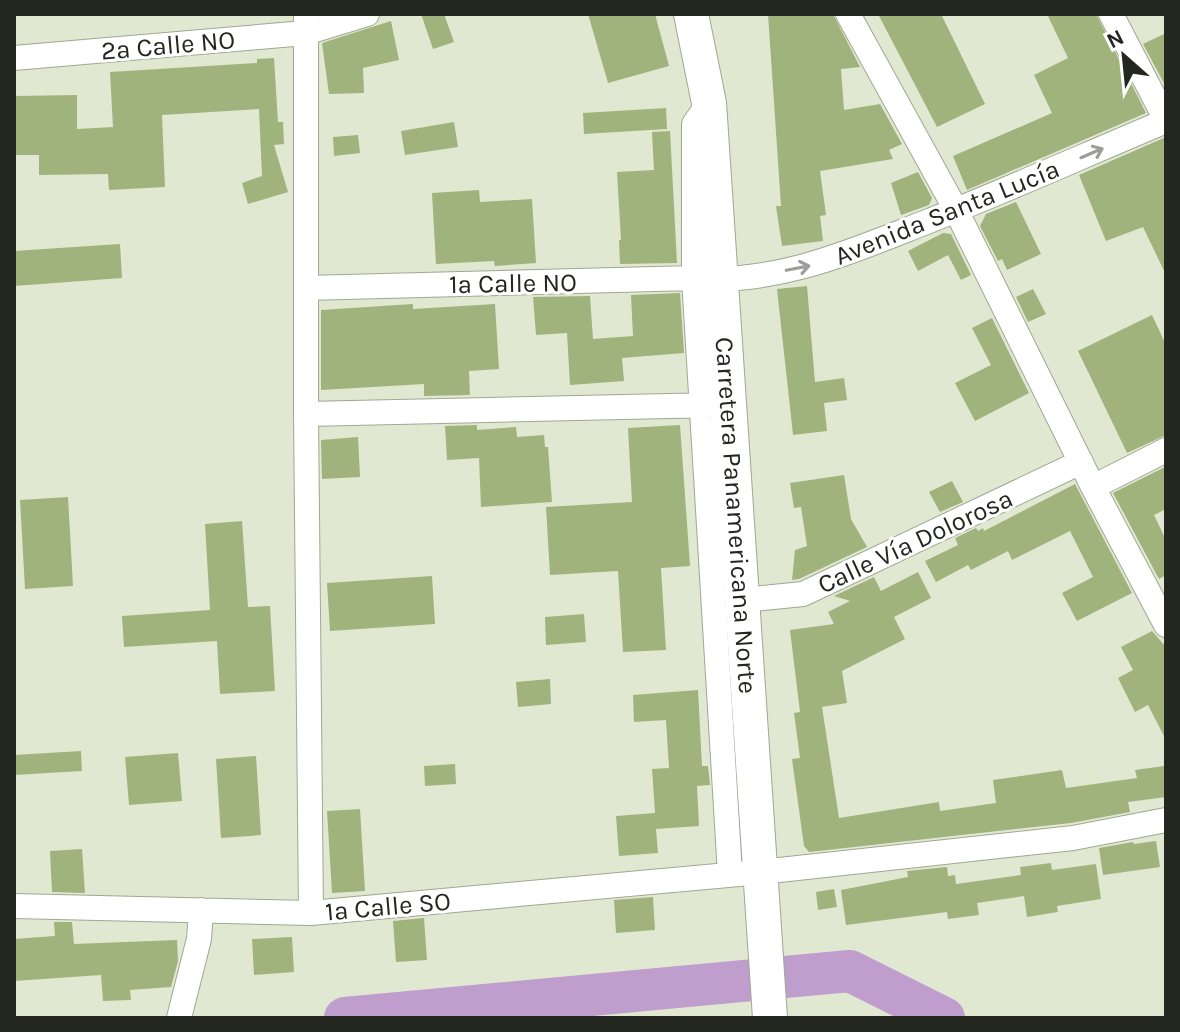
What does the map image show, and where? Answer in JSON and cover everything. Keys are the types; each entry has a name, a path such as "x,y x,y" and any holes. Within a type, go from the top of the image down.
{"highway":[{"name":"Carretera Panamericana Norte","path":"691,14 709,103 708,280 716,406 743,600 752,881 770,1018"}],"street":[{"name":"2a Calle NO","path":"14,58 367,14"},
{"path":"848,14 956,210 1093,487 1166,625"},
{"path":"1111,14 1166,120"},
{"path":"306,24 311,913"},
{"name":"Avenida Santa Lucía","path":"708,280 823,263 1166,120"},
{"name":"1a Calle NO","path":"306,288 708,280"},
{"path":"306,414 716,406 752,881"},
{"path":"1093,487 1166,450"},
{"name":"Calle Vía Dolorosa","path":"743,600 803,594 1081,462"},
{"name":"1a Calle SO","path":"14,906 311,913 752,881 1073,838 1166,820"},
{"path":"179,1018 199,939 201,910"}],"building":[{"path":"421,14 444,14 454,42 433,49"},
{"path":"588,14 655,14 669,66 608,83"},
{"path":"768,14 833,14 860,67 841,69 844,110 880,104 902,144 889,150 893,159 820,171 826,215 820,216 823,241 782,246 776,206 781,206"},
{"path":"878,14 941,14 985,104 937,127"},
{"path":"1047,14 1096,14 1146,113 967,190 953,156 1052,113 1034,75 1068,58"},
{"path":"391,21 399,60 363,68 364,93 329,94 322,43"},
{"path":"1166,33 1166,87 1143,44"},
{"path":"274,58 278,122 283,122 284,144 274,145 288,192 248,204 242,183 262,176 259,109 162,115 165,187 109,190 108,174 39,175 39,155 14,155 14,96 77,95 77,129 113,127 110,72 257,63 257,59"},
{"path":"666,108 667,129 584,134 583,113"},
{"path":"454,122 458,147 405,155 401,131"},
{"path":"670,131 677,263 620,264 617,172 654,170 652,132"},
{"path":"358,135 360,153 334,156 333,137"},
{"path":"1166,137 1166,275 1143,227 1106,241 1079,175"},
{"path":"918,172 932,198 929,205 901,215 891,183"},
{"path":"479,190 480,202 532,199 536,263 495,266 494,261 436,264 432,193"},
{"path":"1016,202 1041,254 1007,270 1002,259 998,261 980,226 986,214"},
{"path":"943,233 951,234 971,275 961,280 948,255 918,271 908,251"},
{"path":"120,244 122,278 14,286 14,251"},
{"path":"807,286 815,382 844,378 847,400 824,403 827,431 793,435 777,289"},
{"path":"1033,289 1046,314 1028,322 1016,297"},
{"path":"680,293 684,353 622,358 624,381 570,385 567,333 536,335 533,297 590,296 593,339 633,336 631,295"},
{"path":"413,304 413,309 495,304 499,369 469,371 470,395 424,396 424,384 321,390 321,310"},
{"path":"1152,315 1166,345 1166,435 1127,453 1078,351"},
{"path":"992,318 1029,393 975,421 955,383 991,365 972,328"},
{"path":"477,425 477,430 516,427 517,437 544,435 545,447 548,447 552,502 481,507 479,458 447,460 445,426"},
{"path":"680,425 690,566 661,568 666,650 623,652 618,571 550,575 546,507 632,502 628,428"},
{"path":"358,437 360,477 322,479 321,440"},
{"path":"1165,467 1166,509 1154,515 1166,540 1166,575 1159,579 1113,493"},
{"path":"844,475 851,519 867,547 792,580 795,550 807,546 801,507 794,508 790,483"},
{"path":"952,481 963,502 940,512 929,492"},
{"path":"1075,484 1132,593 1077,621 1062,593 1093,577 1070,531 1012,560 1008,551 971,570 968,565 936,582 925,561 958,545 955,538 976,528 978,531 983,528 984,531"},
{"path":"68,497 73,586 25,589 20,500"},
{"path":"242,521 248,607 270,606 275,691 220,694 217,641 124,647 122,616 210,610 205,524"},
{"path":"918,572 931,598 894,617 905,639 842,671 847,703 822,707 839,818 939,802 940,811 996,803 993,780 1062,770 1066,788 1137,778 1135,770 1164,766 1166,797 1128,802 1130,812 1071,823 809,852 804,846 792,759 800,758 794,713 800,712 790,630 834,624 828,612 850,601 834,596 874,577 881,591"},
{"path":"432,576 435,624 330,631 327,583"},
{"path":"584,614 586,642 546,645 545,617"},
{"path":"1152,631 1166,647 1166,740 1148,705 1135,712 1118,678 1133,670 1121,647"},
{"path":"550,679 551,704 518,707 516,682"},
{"path":"698,690 702,766 708,766 710,785 697,786 699,826 656,829 658,853 619,856 616,816 655,813 652,769 669,768 666,720 634,722 633,695"},
{"path":"81,751 82,771 14,775 14,755"},
{"path":"178,753 182,801 129,805 125,757"},
{"path":"256,756 261,835 221,838 216,759"},
{"path":"455,764 456,784 425,786 424,766"},
{"path":"360,809 365,891 332,893 327,811"},
{"path":"1156,841 1160,867 1103,875 1099,848"},
{"path":"82,849 85,893 52,892 50,851"},
{"path":"1051,863 1052,870 1096,864 1101,899 1057,906 1058,912 1027,917 1024,896 977,903 979,915 948,919 947,912 846,925 841,890 908,877 907,871 947,867 948,876 955,875 956,884 1021,875 1020,867"},
{"path":"834,889 837,907 818,910 816,892"},
{"path":"653,897 655,930 616,933 614,900"},
{"path":"424,918 427,960 396,962 393,921"},
{"path":"54,922 72,922 74,944 177,940 178,961 171,987 130,990 131,1000 103,1001 101,975 14,981 14,939 55,936"},
{"path":"292,937 294,972 254,975 252,939"}],"waterway":[{"path":"345,1018 850,971 944,1018"}]}
